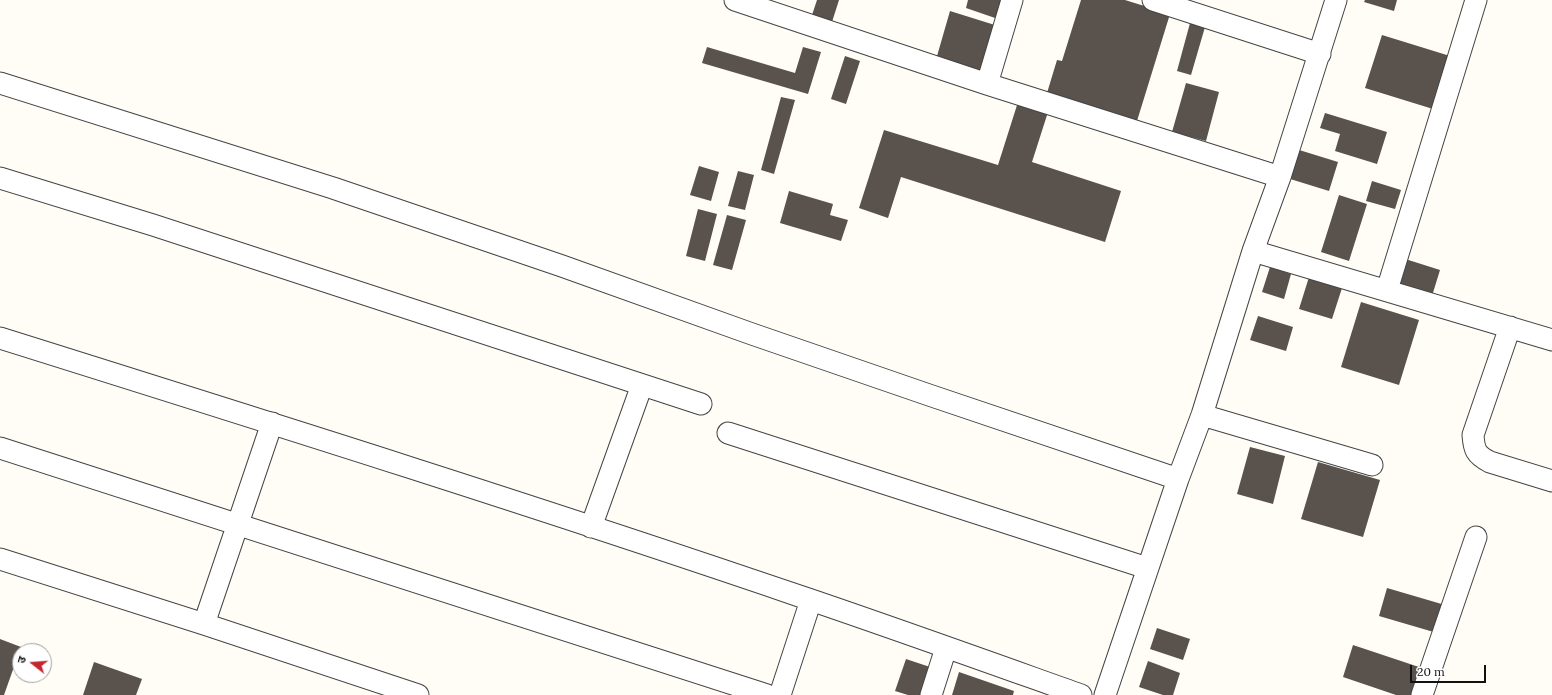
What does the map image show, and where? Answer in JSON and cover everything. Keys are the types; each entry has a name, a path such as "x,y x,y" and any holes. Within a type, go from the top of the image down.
{"street":[{"path":"735,0 987,84 1280,177"},
{"path":"987,84 1012,0"},
{"path":"1153,0 1320,54"},
{"path":"1105,695 1147,568 1202,415 1253,251 1280,177 1336,0"},
{"path":"1388,290 1476,0"},
{"path":"0,83 333,188 562,266 928,396 1178,479"},
{"path":"0,178 154,225 701,404"},
{"path":"1253,251 1552,340"},
{"path":"1510,327 1473,435 1474,447 1480,457 1490,462 1552,481"},
{"path":"0,338 272,423 591,527 811,600 1081,695"},
{"path":"591,527 642,385"},
{"path":"1202,415 1372,465"},
{"path":"204,624 272,423"},
{"path":"728,433 1147,568"},
{"path":"0,448 767,695"},
{"path":"1422,695 1476,537"},
{"path":"0,559 204,624 418,695"},
{"path":"780,695 811,600"},
{"path":"931,695 946,648"}],"building":[{"path":"817,0 839,0 832,22 812,15"},
{"path":"968,0 1004,0 998,19 966,8"},
{"path":"1081,0 1125,0 1170,14 1137,121 1047,93 1057,60 1062,61"},
{"path":"1365,0 1397,0 1394,11 1364,2"},
{"path":"950,11 998,26 982,77 935,63"},
{"path":"1190,23 1205,27 1191,75 1177,71"},
{"path":"1382,35 1450,56 1433,109 1365,88"},
{"path":"707,47 795,73 803,47 821,52 808,94 702,63"},
{"path":"845,56 860,61 846,104 831,99"},
{"path":"1186,83 1219,92 1206,141 1172,132"},
{"path":"781,97 795,100 774,174 761,170"},
{"path":"1018,102 1048,112 1032,162 1121,191 1105,242 901,177 888,218 859,208 884,130 998,165"},
{"path":"1325,113 1387,132 1377,164 1335,151 1340,134 1320,128"},
{"path":"1296,149 1338,162 1329,191 1287,178"},
{"path":"699,166 719,172 711,201 690,195"},
{"path":"738,171 754,175 745,210 728,206"},
{"path":"1372,181 1401,190 1395,209 1366,201"},
{"path":"789,191 833,204 830,215 848,220 841,241 780,223"},
{"path":"1339,195 1367,204 1349,261 1321,252"},
{"path":"698,209 717,214 705,261 686,256"},
{"path":"727,215 746,220 732,270 713,265"},
{"path":"1399,257 1440,270 1432,296 1391,283"},
{"path":"1270,267 1291,274 1284,299 1262,292"},
{"path":"1309,277 1342,288 1332,319 1299,309"},
{"path":"1361,302 1419,320 1399,385 1341,367"},
{"path":"1258,316 1293,327 1286,351 1250,340"},
{"path":"1250,447 1285,456 1273,504 1237,494"},
{"path":"1318,462 1380,480 1363,537 1301,519"},
{"path":"1387,588 1445,605 1437,633 1379,616"},
{"path":"1157,628 1190,639 1183,660 1150,649"},
{"path":"0,639 12,644 12,672 4,695 0,695"},
{"path":"1353,645 1422,668 1413,695 1396,695 1343,677"},
{"path":"906,659 939,670 930,695 908,695 895,691"},
{"path":"1148,661 1180,673 1173,695 1163,695 1139,687"},
{"path":"94,662 142,679 136,695 83,695"},
{"path":"959,672 1014,691 1013,695 952,695"}]}
